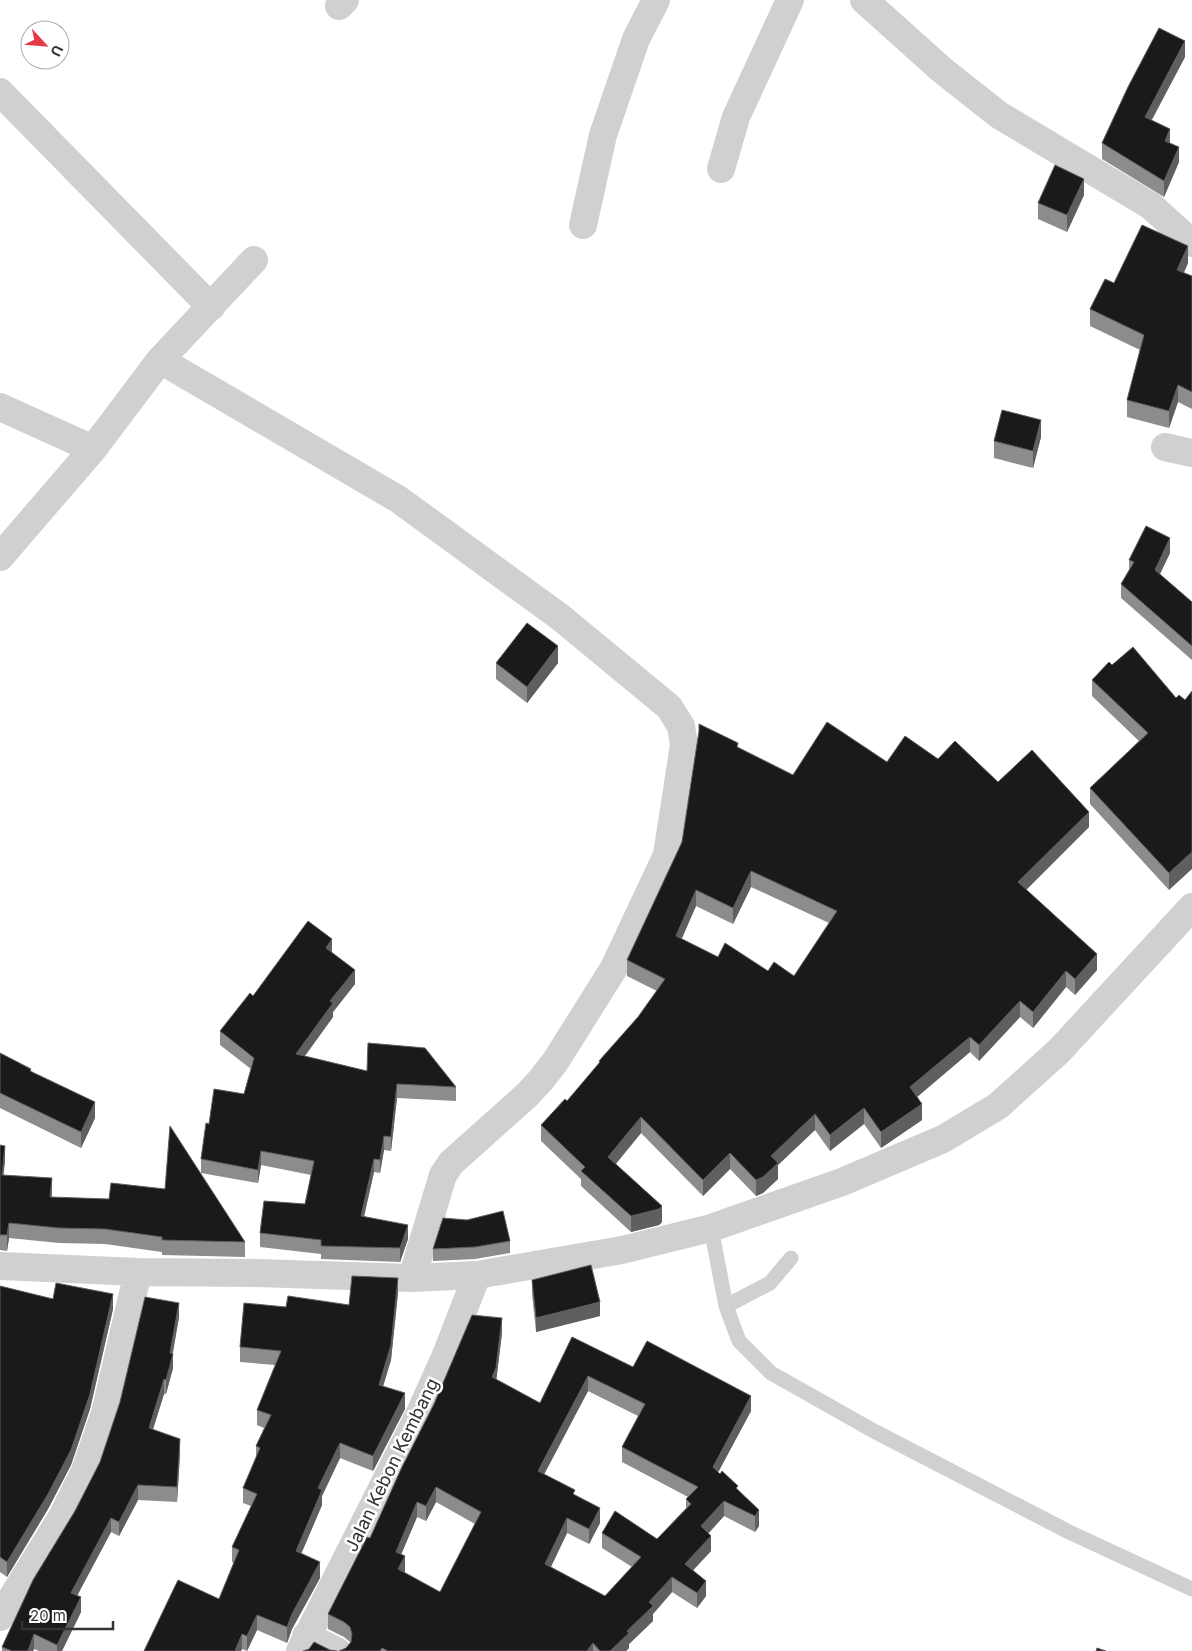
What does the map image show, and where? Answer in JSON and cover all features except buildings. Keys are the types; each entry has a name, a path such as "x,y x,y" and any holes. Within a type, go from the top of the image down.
{"street":[{"path":"583,225 603,135 611,110 636,39 656,0"},
{"path":"721,169 736,117 790,0"},
{"path":"864,0 942,70 999,115 1152,206 1192,243"},
{"path":"0,92 211,307"},
{"path":"0,557 93,449 160,360 254,260"},
{"path":"160,360 398,499 560,617 669,707 681,726 684,745 667,855 614,968 555,1062 540,1081 451,1163 442,1174 412,1278"},
{"path":"0,407 93,449"},
{"path":"1165,447 1192,453"},
{"path":"0,1266 138,1272 257,1273 412,1278 477,1274 622,1250 711,1228 842,1182 934,1143 998,1106 1059,1051 1192,906"},
{"path":"0,1616 62,1517 85,1471 105,1413 138,1272"},
{"name":"Jalan Kebon Kembang","path":"303,1644 420,1413 446,1355 477,1274"},
{"path":"303,1644 337,1651"}],"lane":[{"path":"711,1228 726,1306 740,1341 771,1373 872,1430 1061,1528 1192,1589"},
{"path":"726,1306 770,1283 791,1258"}]}
